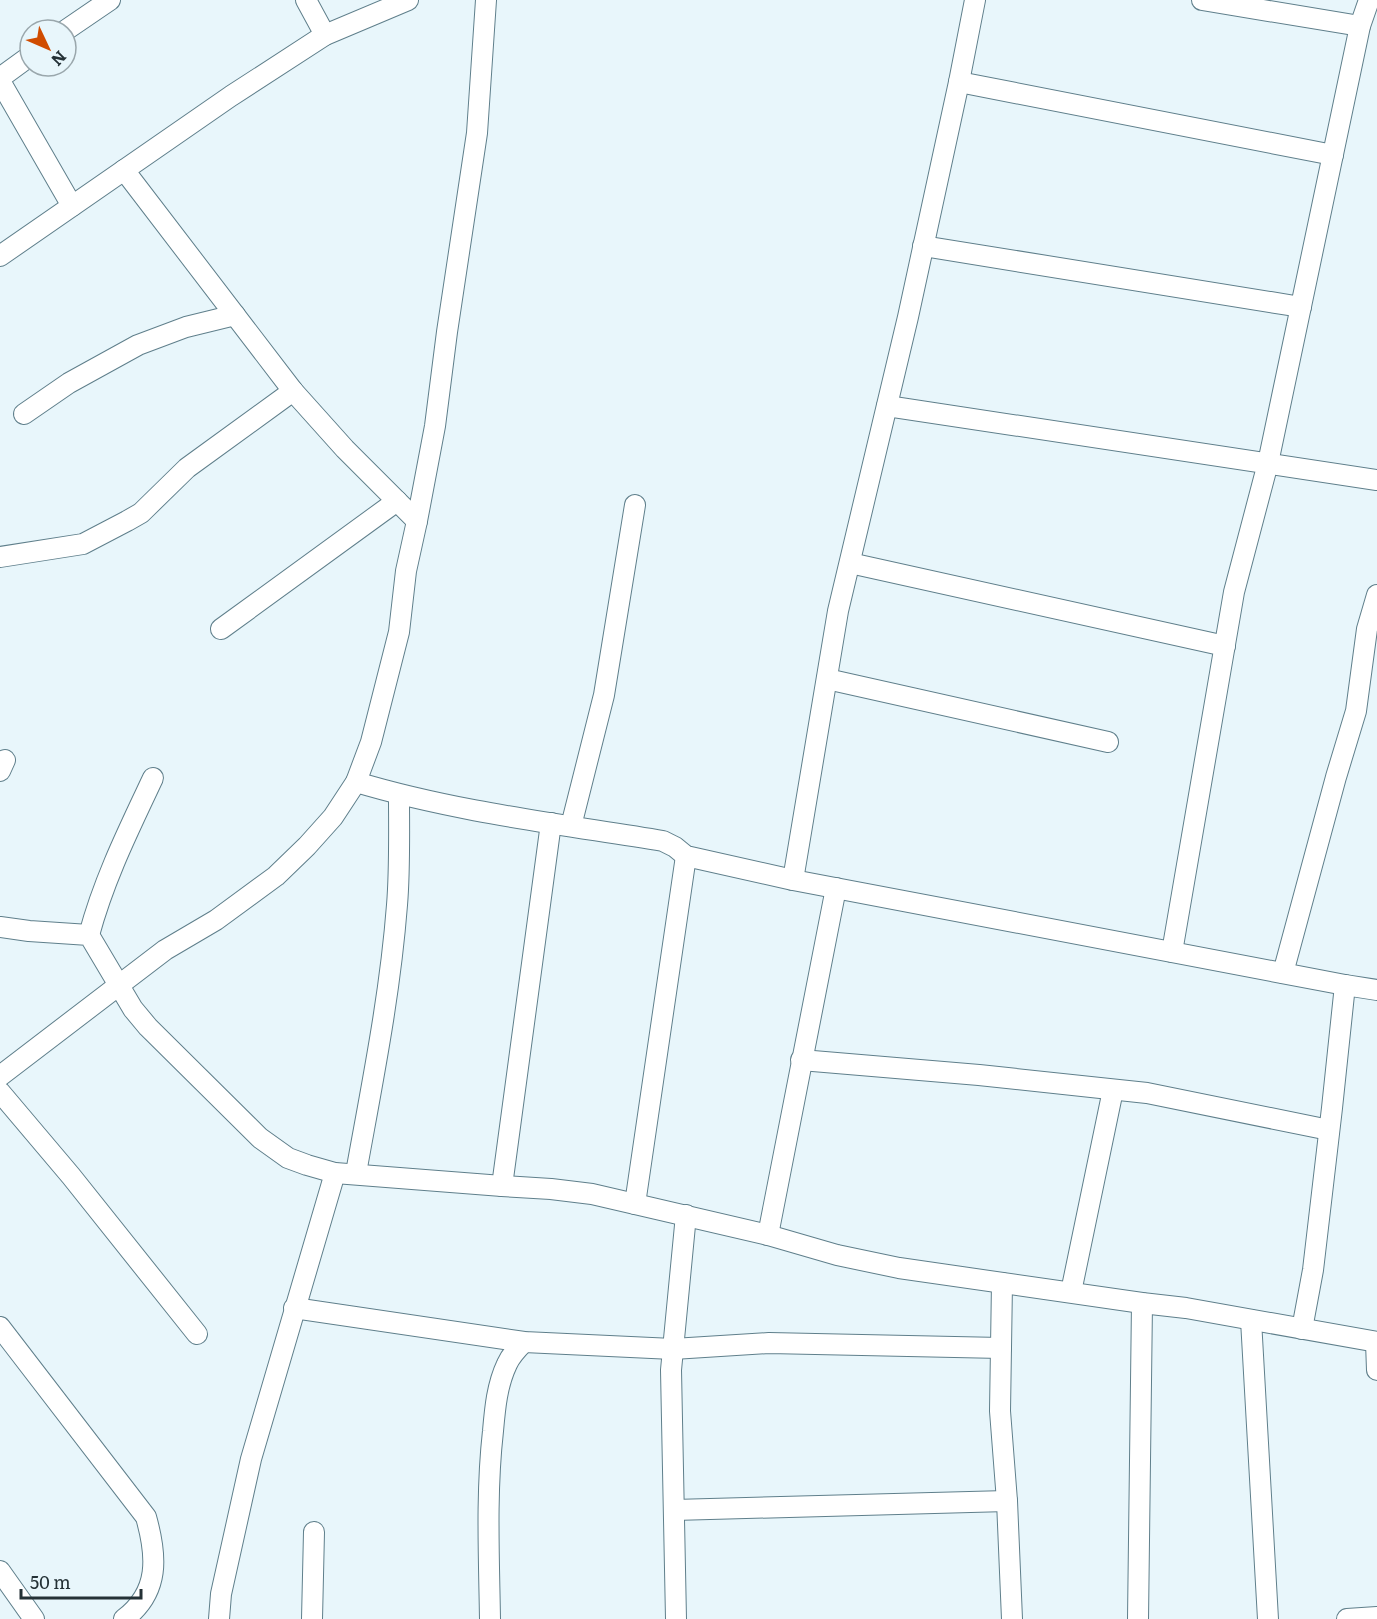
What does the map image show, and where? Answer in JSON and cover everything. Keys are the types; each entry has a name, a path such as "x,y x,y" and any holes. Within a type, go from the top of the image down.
{"street":[{"path":"78,22 110,0"},
{"path":"306,0 325,35"},
{"path":"0,256 231,96 325,35 408,0"},
{"path":"0,1076 165,950 216,920 276,876 308,846 333,817 356,782 371,742 399,632 406,571 435,426 477,133 486,0"},
{"path":"793,880 838,611 923,246 975,0"},
{"path":"1202,0 1360,26"},
{"path":"1172,952 1234,592 1268,463 1360,26 1369,0"},
{"path":"18,65 0,79 72,206"},
{"path":"959,82 1333,155"},
{"path":"124,170 293,391 345,449 417,521"},
{"path":"923,246 1301,307"},
{"path":"24,414 69,383 138,345 186,327 235,315"},
{"path":"0,557 83,544 127,521 141,513 187,468 293,391"},
{"path":"887,406 1377,480"},
{"path":"221,628 397,501"},
{"path":"571,826 604,695 635,505"},
{"path":"850,563 1225,646"},
{"path":"1283,973 1356,711 1367,629 1377,595"},
{"path":"827,679 1108,742"},
{"path":"153,778 113,864 89,935 133,1009 148,1027 260,1138 288,1158 334,1173 592,1194 768,1235 837,1255 899,1268 1186,1308 1376,1342 1377,1370"},
{"path":"356,782 399,795 663,841 687,856 793,880 1377,990"},
{"path":"356,1173 384,1014 392,949 397,904 399,795"},
{"path":"502,1186 551,823"},
{"path":"635,1204 687,856"},
{"path":"768,1235 836,888"},
{"path":"0,927 89,935"},
{"path":"1302,1329 1313,1270 1345,985"},
{"path":"801,1060 979,1075 1147,1093 1329,1130"},
{"path":"1071,1293 1113,1090"},
{"path":"0,1092 71,1176 197,1334"},
{"path":"219,1619 221,1594 251,1459 334,1173"},
{"path":"676,1619 671,1370 686,1215"},
{"path":"1002,1283 1000,1411 1012,1619"},
{"path":"1138,1619 1142,1303"},
{"path":"294,1308 524,1342 673,1349 769,1343 1001,1348"},
{"path":"1251,1320 1268,1619"},
{"path":"0,1327 146,1517 152,1538 153,1574 141,1604 124,1619"},
{"path":"490,1619 489,1459 496,1398 508,1363 524,1342"},
{"path":"674,1510 1007,1502"},
{"path":"312,1619 314,1532"},
{"path":"2,1576 34,1619"},
{"path":"1347,1619 1377,1617"}]}
